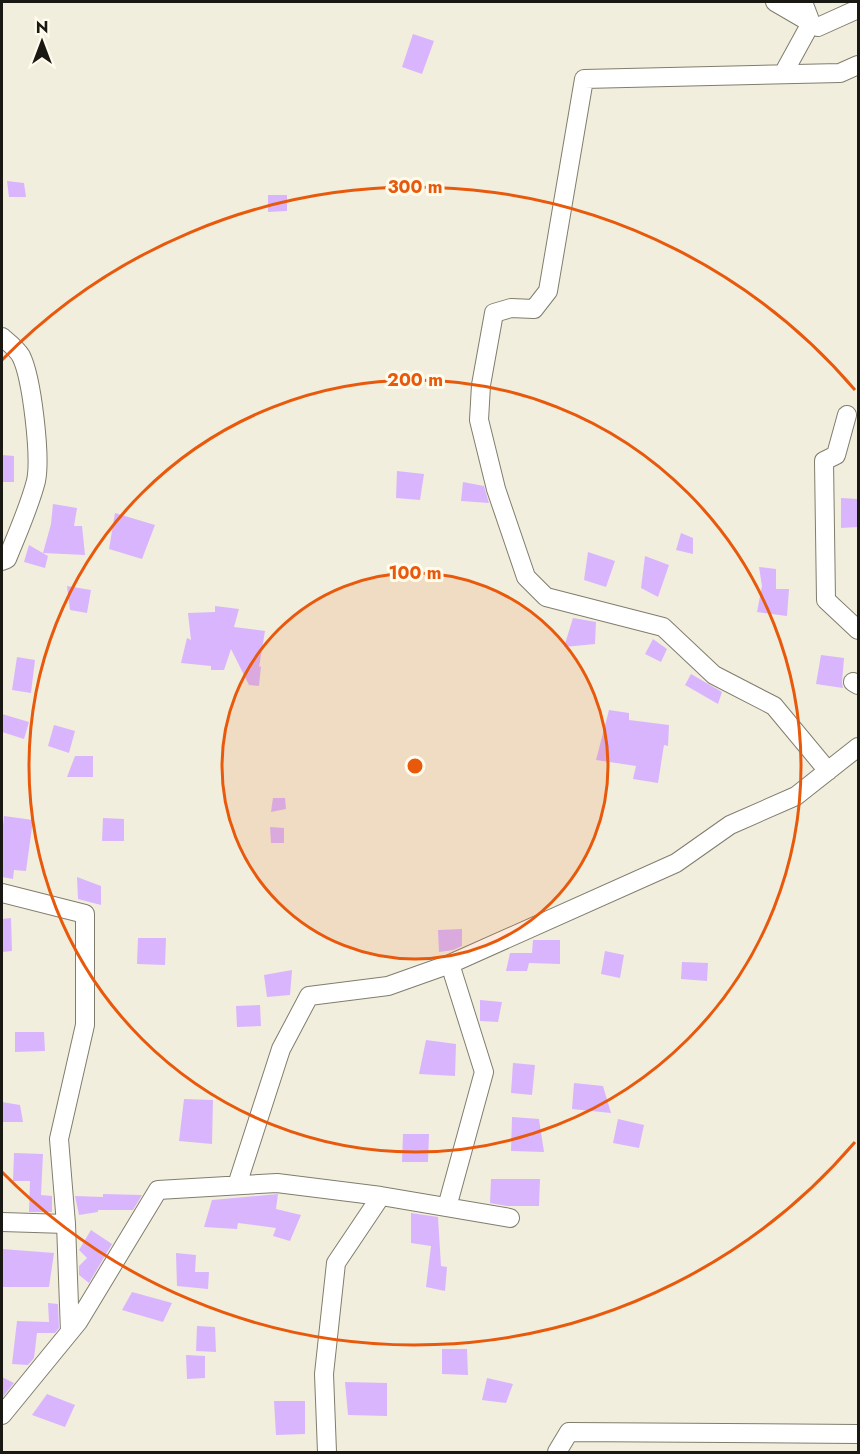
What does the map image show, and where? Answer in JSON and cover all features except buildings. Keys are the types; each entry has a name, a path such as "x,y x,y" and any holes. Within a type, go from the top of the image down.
{"street":[{"path":"775,2 818,27 858,9"},
{"path":"783,74 811,23 803,2"},
{"path":"828,771 774,706 714,675 663,627 546,597 526,577 496,489 479,420 481,385 494,314 512,308 534,309 548,291 584,79 840,73 858,65"},
{"path":"2,336 20,355 30,386 36,436 36,478 26,512 7,559 2,561"},
{"path":"847,415 836,455 824,461 826,600 858,630"},
{"path":"237,1185 281,1049 309,996 388,986 450,964 676,863 730,825 796,795 858,747"},
{"path":"2,893 85,914 85,1025 59,1140 66,1224 70,1332"},
{"path":"447,1207 484,1072 450,964"},
{"path":"2,1415 70,1332 158,1190 277,1183 381,1196 510,1218"},
{"path":"327,1452 324,1374 336,1263 381,1196"},
{"path":"2,1222 66,1224"},
{"path":"557,1452 569,1432 858,1434"}]}
